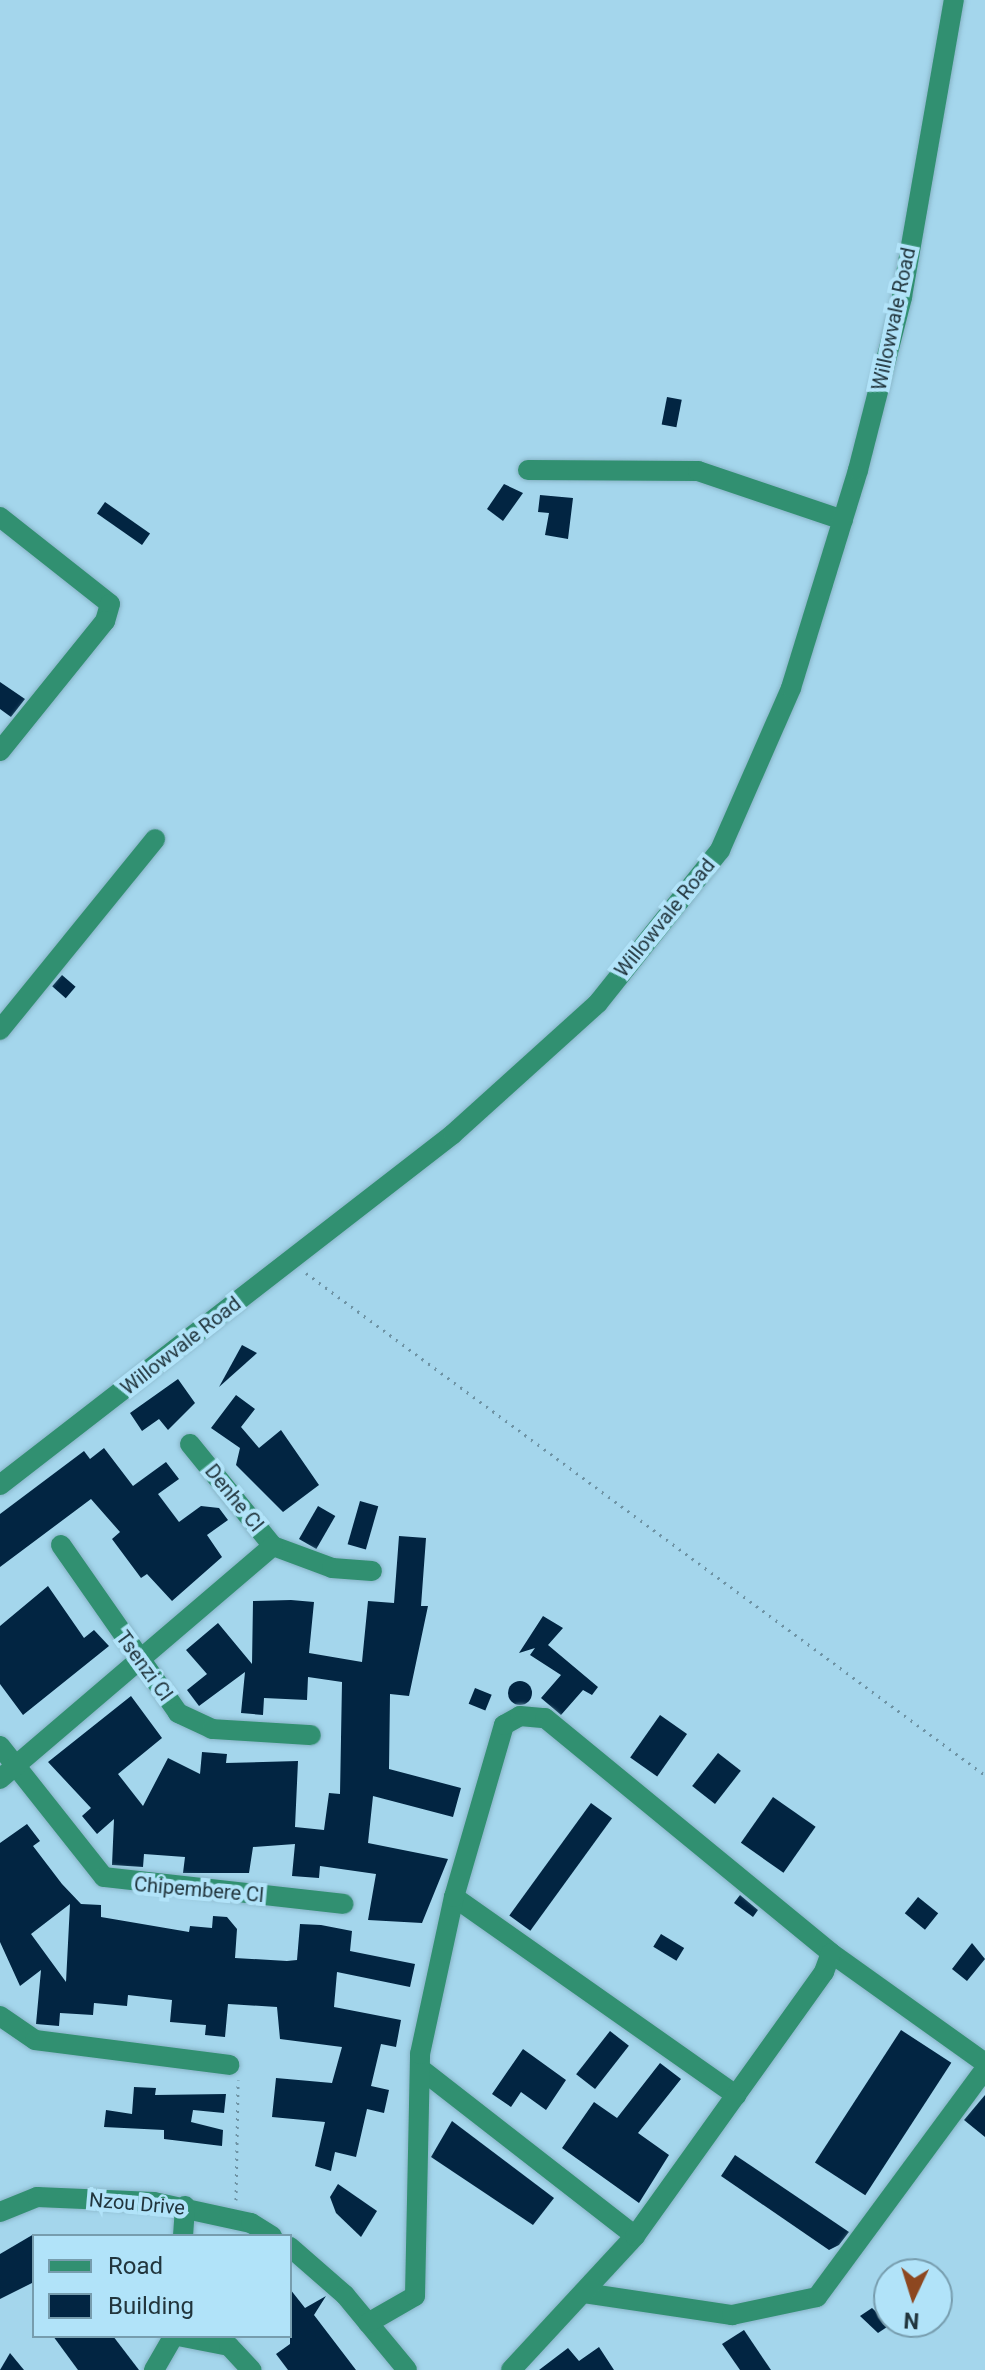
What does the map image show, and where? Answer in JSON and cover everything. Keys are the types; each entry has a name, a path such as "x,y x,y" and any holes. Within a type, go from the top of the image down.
{"street":[{"name":"Willowvale Road","path":"0,1485 453,1134 598,1003 720,850 791,688 843,520 899,313 954,0"},
{"path":"528,470 698,471 843,520"},
{"path":"0,517 110,604 105,621 4,738"},
{"path":"0,1030 155,839"},
{"name":"Denhe Cl","path":"190,1444 273,1546 332,1568 372,1571"},
{"name":"Tsenzi Cl","path":"61,1545 178,1713 196,1723 311,1735"},
{"path":"7,1771 273,1546"},
{"path":"368,2323 415,2296 422,2070 454,1897 504,1725 520,1716 545,1718 831,1953 985,2066 817,2297 732,2315 584,2293"},
{"name":"Chipembere Cl","path":"0,1746 7,1771 104,1877 343,1904"},
{"path":"454,1897 736,2095"},
{"path":"511,2370 635,2236 736,2095 831,1953"},
{"path":"0,2016 35,2040 229,2065"},
{"path":"422,2070 635,2236"},
{"name":"Nzou Drive","path":"0,2212 37,2197 185,2206 235,2219 268,2234"},
{"path":"183,2234 185,2206"},
{"path":"292,2249 368,2323 407,2370"},
{"path":"154,2370 175,2338"},
{"path":"187,2338 229,2346 251,2370"}],"path":[{"path":"291,1261 985,1775"},
{"path":"229,2065 240,2084 235,2219"}],"building":[{"path":"667,397 682,400 676,427 662,424"},
{"path":"504,484 523,493 503,521 487,509"},
{"path":"540,495 573,498 568,539 545,535 549,513 538,512"},
{"path":"105,502 150,534 142,545 97,513"},
{"path":"0,682 25,699 11,717 0,709"},
{"path":"62,975 76,987 66,998 52,986"},
{"path":"242,1345 257,1353 219,1387"},
{"path":"178,1379 195,1403 168,1430 159,1419 142,1431 130,1413"},
{"path":"236,1395 255,1409 241,1427 259,1448 281,1430 319,1485 283,1512 236,1465 240,1448 211,1428"},
{"path":"104,1448 133,1486 166,1462 179,1479 158,1494 179,1522 201,1506 219,1508 228,1520 207,1535 222,1557 172,1601 147,1574 141,1578 112,1539 120,1532 91,1499 0,1567 0,1514 84,1451 90,1459"},
{"path":"360,1501 378,1506 366,1549 348,1544"},
{"path":"318,1506 335,1516 316,1549 299,1539"},
{"path":"399,1536 426,1538 421,1606 428,1606 409,1696 390,1694 389,1769 461,1788 453,1817 373,1796 368,1843 448,1859 422,1923 368,1920 376,1874 320,1866 319,1878 292,1876 295,1844 253,1847 249,1873 183,1873 185,1857 144,1854 143,1867 112,1865 114,1819 97,1834 82,1816 91,1808 48,1762 131,1696 162,1738 118,1774 143,1806 168,1758 200,1774 202,1752 227,1754 226,1763 298,1761 295,1827 324,1830 329,1793 340,1794 342,1682 308,1677 307,1700 264,1698 263,1715 241,1713 245,1672 199,1706 187,1690 207,1674 186,1650 218,1623 252,1664 253,1601 291,1600 314,1602 309,1653 362,1662 368,1601 394,1603"},
{"path":"48,1586 84,1638 94,1630 109,1646 23,1715 0,1684 0,1626"},
{"path":"543,1616 563,1628 548,1645 598,1687 592,1695 583,1690 561,1715 541,1698 561,1675 530,1655 535,1648 519,1653"},
{"path":"515,1681 525,1681 532,1688 532,1698 525,1705 515,1705 508,1698 508,1688"},
{"path":"475,1688 492,1695 485,1711 469,1704"},
{"path":"660,1715 687,1734 657,1777 630,1758"},
{"path":"718,1753 741,1771 715,1804 692,1786"},
{"path":"773,1797 816,1827 783,1873 741,1843"},
{"path":"591,1803 612,1818 530,1931 509,1915"},
{"path":"27,1824 40,1841 33,1846 62,1884 81,1904 101,1905 101,1917 189,1932 190,1926 212,1928 213,1916 227,1917 237,1929 235,1958 297,1960 300,1924 352,1931 350,1951 415,1964 410,1987 337,1972 334,2007 401,2020 396,2047 381,2044 371,2086 389,2090 384,2113 367,2109 356,2157 335,2152 331,2171 315,2166 325,2122 272,2117 276,2078 332,2083 342,2047 280,2039 277,2007 228,2004 225,2037 205,2035 206,2025 170,2022 172,2000 128,1995 127,2006 94,2003 93,2015 60,2013 59,2026 36,2024 41,1970 20,1986 0,1942 0,1843","holes":["70,1904 66,1982 31,1934"]},
{"path":"740,1895 758,1910 753,1917 734,1903"},
{"path":"918,1897 938,1913 925,1930 905,1913"},
{"path":"661,1934 684,1948 676,1961 653,1947"},
{"path":"972,1943 985,1959 967,1981 952,1969"},
{"path":"901,2030 951,2063 865,2195 815,2163"},
{"path":"610,2031 629,2046 595,2089 576,2074"},
{"path":"523,2049 566,2080 546,2110 521,2092 511,2107 492,2094"},
{"path":"660,2063 681,2079 638,2133 669,2155 639,2203 562,2148 594,2102 617,2118"},
{"path":"134,2087 156,2088 155,2095 226,2094 224,2113 193,2110 191,2122 223,2130 222,2146 164,2139 164,2130 104,2127 106,2110 132,2114"},
{"path":"985,2095 985,2137 964,2120"},
{"path":"452,2121 554,2198 533,2225 431,2157"},
{"path":"735,2155 849,2232 839,2245 829,2250 721,2176"},
{"path":"338,2184 377,2211 361,2237 336,2213 330,2197"},
{"path":"32,2235 32,2283 0,2299 0,2254"},
{"path":"292,2292 305,2308 326,2296 314,2315 356,2370 288,2370 276,2354 290,2344"},
{"path":"873,2309 873,2328 860,2316"},
{"path":"744,2330 771,2370 740,2370 722,2344"},
{"path":"54,2338 115,2338 139,2370 78,2370"},
{"path":"599,2347 614,2370 539,2370 568,2348 579,2361"},
{"path":"10,2353 24,2370 0,2370"}]}
